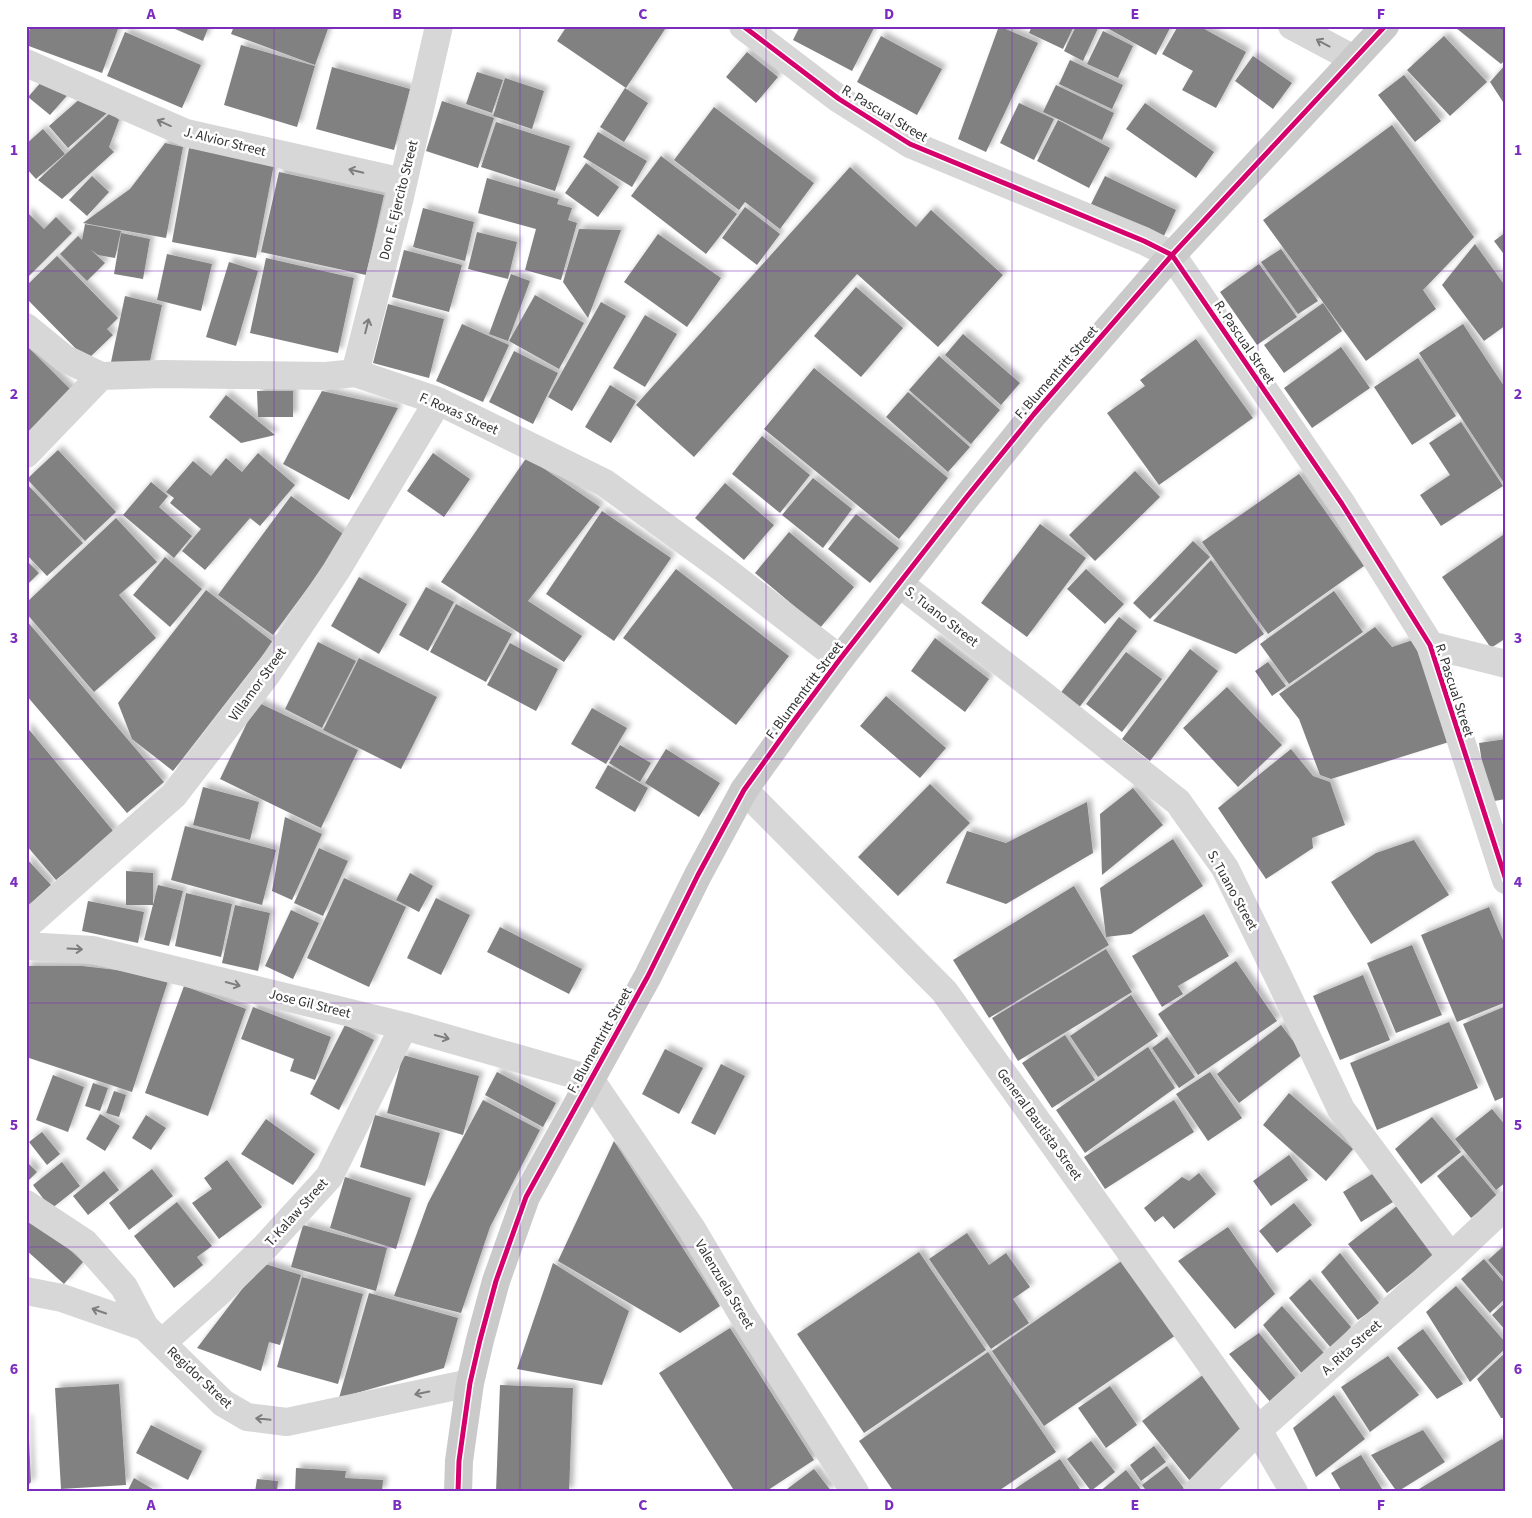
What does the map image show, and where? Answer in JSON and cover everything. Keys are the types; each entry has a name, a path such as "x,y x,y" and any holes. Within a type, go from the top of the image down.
{"main road":[{"name":"F. Blumentritt Street","path":"458,1492 459,1461 470,1383 496,1281 526,1198 648,976 698,875 744,790 840,659 1034,414 1172,255 1385,26"}],"street":[{"name":"Don E. Ejercito Street","path":"354,373 403,182 439,26"},
{"name":"R. Pascual Street","path":"744,26 839,99 910,144 1144,241 1172,255 1342,504 1430,645 1506,880"},
{"path":"1292,26 1354,59"},
{"name":"J. Alvior Street","path":"26,63 186,133 403,182"},
{"name":"F. Roxas Street","path":"26,327 64,358 102,376 162,374 326,376 354,373 438,401 605,483 726,571 840,659"},
{"path":"26,454 102,376"},
{"name":"Villamor Street","path":"26,926 174,795 267,674 336,571 438,401"},
{"name":"S. Tuano Street","path":"900,584 1178,802 1225,868 1280,978 1341,1108 1451,1257"},
{"path":"1430,645 1506,664"},
{"name":"General Bautista Street","path":"744,790 944,990 1258,1430 1294,1492"},
{"name":"Jose Gil Street","path":"26,946 93,950 404,1026 590,1079"},
{"name":"T. Kalaw Street","path":"154,1335 218,1293 266,1246 329,1177 404,1026"},
{"name":"Valenzuela Street","path":"590,1079 692,1229 742,1314 855,1492"},
{"path":"26,1204 85,1243 124,1287 154,1335"},
{"name":"A. Rita Street","path":"1197,1492 1258,1430 1451,1257 1506,1205"},
{"name":"Regidor Street","path":"26,1291 62,1298 154,1335 223,1403 247,1417 288,1422 470,1383"}],"building":[{"path":"31,26 119,26 102,73 26,45 26,38"},
{"path":"168,26 209,26 203,41"},
{"path":"234,26 329,26 315,65 231,34"},
{"path":"567,26 667,26 626,88 557,41"},
{"path":"800,26 875,26 852,71 793,40"},
{"path":"999,26 1038,43 986,152 958,139"},
{"path":"1032,26 1074,26 1063,49 1029,33"},
{"path":"1076,26 1099,26 1083,61 1064,51"},
{"path":"1107,26 1171,26 1156,55 1107,28"},
{"path":"1178,26 1199,26 1246,52 1216,108 1182,90 1193,71 1162,54"},
{"path":"1457,26 1506,26 1506,59 1501,64 1456,28"},
{"path":"1103,31 1133,46 1118,78 1087,64"},
{"path":"125,32 201,65 182,108 107,76"},
{"path":"881,36 942,69 917,115 857,82"},
{"path":"1444,36 1487,82 1450,116 1407,70"},
{"path":"241,45 315,66 297,127 224,105"},
{"path":"747,52 778,77 756,103 726,77"},
{"path":"1253,56 1292,83 1273,109 1235,81"},
{"path":"1070,60 1123,85 1112,109 1059,84"},
{"path":"1506,64 1506,100 1503,102 1490,82"},
{"path":"332,67 410,89 394,150 316,129"},
{"path":"477,72 503,80 492,113 466,104"},
{"path":"1404,75 1441,121 1415,142 1378,95"},
{"path":"505,78 544,91 532,129 493,116"},
{"path":"43,80 72,90 50,115 28,97"},
{"path":"1056,85 1114,113 1102,140 1043,112"},
{"path":"625,88 648,103 624,142 600,127"},
{"path":"82,97 107,113 68,148 49,126"},
{"path":"442,101 494,118 478,168 426,151"},
{"path":"1019,103 1054,119 1034,160 1000,143"},
{"path":"1145,103 1214,152 1196,178 1126,129"},
{"path":"714,107 814,183 780,229 745,202 739,210 674,160"},
{"path":"111,112 119,120 109,147 114,152 62,199 38,180"},
{"path":"1058,120 1110,148 1089,188 1037,161"},
{"path":"496,122 570,146 555,191 481,167"},
{"path":"1392,125 1474,237 1423,290 1436,309 1366,361 1263,220"},
{"path":"43,129 65,154 36,179 26,168 26,144"},
{"path":"598,132 647,161 632,187 583,157"},
{"path":"165,143 183,147 166,238 83,223 130,189"},
{"path":"189,148 274,164 256,258 172,242"},
{"path":"661,156 737,214 706,254 631,196"},
{"path":"586,163 619,187 598,217 565,193"},
{"path":"850,167 916,227 931,210 1003,275 938,347 857,274 694,457 636,405"},
{"path":"279,172 384,195 366,275 261,252"},
{"path":"92,176 109,192 87,216 69,200"},
{"path":"1105,176 1176,210 1163,238 1091,204"},
{"path":"487,178 559,199 557,204 572,208 568,220 577,223 561,280 525,270 536,229 478,213"},
{"path":"745,207 780,234 757,265 722,238"},
{"path":"423,208 474,222 465,261 413,247"},
{"path":"26,211 44,229 56,217 72,233 26,279"},
{"path":"85,224 121,231 115,258 98,255 90,249 105,263 87,281 60,254 78,236 82,240"},
{"path":"579,229 621,230 588,318 563,282"},
{"path":"477,232 517,242 508,279 468,269"},
{"path":"1506,232 1506,257 1494,241"},
{"path":"121,233 150,239 143,279 114,274"},
{"path":"658,234 721,278 687,327 624,282"},
{"path":"1475,244 1506,287 1506,325 1484,341 1442,285"},
{"path":"1281,249 1318,301 1298,314 1261,262"},
{"path":"404,250 462,265 449,312 392,297"},
{"path":"167,254 212,264 201,311 157,300"},
{"path":"57,256 118,318 107,329 113,335 87,360 26,298 26,286"},
{"path":"266,258 354,278 338,353 250,333"},
{"path":"229,262 258,271 236,346 206,337"},
{"path":"1259,264 1297,317 1257,345 1220,292"},
{"path":"511,274 530,281 508,341 489,334"},
{"path":"856,287 903,328 861,377 814,336"},
{"path":"535,295 584,323 559,369 509,341"},
{"path":"125,296 162,305 148,370 111,362"},
{"path":"601,302 626,316 572,411 548,397"},
{"path":"1323,303 1342,331 1284,373 1264,345"},
{"path":"388,304 444,319 429,378 373,363"},
{"path":"645,315 677,334 645,387 613,368"},
{"path":"462,324 509,345 483,402 436,381"},
{"path":"1463,324 1506,389 1506,486 1419,353"},
{"path":"963,334 1020,383 1001,405 945,355"},
{"path":"1196,339 1253,418 1159,485 1107,413 1145,386 1140,380"},
{"path":"26,345 75,394 26,442"},
{"path":"1341,347 1370,388 1312,428 1284,388"},
{"path":"514,351 558,373 533,424 489,402"},
{"path":"939,356 1000,410 971,444 909,390"},
{"path":"1418,358 1456,416 1412,445 1374,387"},
{"path":"814,368 948,478 899,539 764,429"},
{"path":"610,385 636,401 611,443 585,427"},
{"path":"257,391 293,391 293,417 258,417"},
{"path":"322,391 398,408 349,500 283,464"},
{"path":"908,392 970,447 948,472 886,417"},
{"path":"226,395 275,435 241,443 209,417"},
{"path":"1461,422 1503,486 1441,526 1420,495 1450,475 1429,443"},
{"path":"762,436 810,475 780,513 732,474"},
{"path":"58,450 116,512 85,541 27,479"},
{"path":"258,453 295,485 260,526 250,518 205,570 182,551 201,529 170,503 174,498 166,492 193,461 211,476 226,458 242,472"},
{"path":"433,453 470,479 444,517 407,491"},
{"path":"527,457 600,507 528,601 582,636 564,662 441,582"},
{"path":"1135,471 1160,497 1095,561 1069,535"},
{"path":"1299,474 1364,566 1268,634 1202,542"},
{"path":"813,478 852,509 823,548 782,515"},
{"path":"151,482 168,496 159,507 192,536 174,558 123,515"},
{"path":"26,483 83,543 47,576 26,554"},
{"path":"725,483 774,525 744,560 695,518"},
{"path":"291,496 346,536 273,635 218,595"},
{"path":"602,511 671,558 614,641 546,594"},
{"path":"856,514 899,548 870,583 828,549"},
{"path":"116,518 157,562 119,595 156,638 94,692 26,613 26,603"},
{"path":"1040,524 1086,558 1027,637 981,603"},
{"path":"789,532 854,587 820,628 755,573"},
{"path":"1506,533 1506,638 1491,648 1442,577"},
{"path":"1193,541 1210,557 1150,619 1133,603"},
{"path":"165,557 202,589 170,627 133,595"},
{"path":"26,560 39,573 26,586"},
{"path":"1211,560 1264,634 1236,654 1153,621"},
{"path":"676,569 789,656 736,725 623,638"},
{"path":"1086,569 1124,604 1105,624 1067,589"},
{"path":"359,577 407,604 379,654 331,626"},
{"path":"426,587 454,602 428,651 399,635"},
{"path":"206,590 273,642 173,771 132,739 118,703"},
{"path":"1334,591 1363,632 1289,684 1260,644"},
{"path":"456,604 512,634 486,682 430,652"},
{"path":"1119,617 1137,631 1078,709 1059,695"},
{"path":"26,620 164,782 127,813 26,695"},
{"path":"1375,627 1392,647 1416,639 1449,742 1331,779 1320,775 1299,719 1279,694"},
{"path":"935,638 989,679 965,712 911,671"},
{"path":"318,642 356,661 322,728 285,709"},
{"path":"510,643 558,669 536,711 487,685"},
{"path":"1190,649 1218,671 1150,761 1122,739"},
{"path":"1126,652 1162,679 1122,732 1086,704"},
{"path":"359,658 437,697 401,769 323,730"},
{"path":"1268,662 1286,686 1272,696 1255,671"},
{"path":"1227,687 1282,745 1238,787 1183,728"},
{"path":"886,696 946,748 920,778 860,726"},
{"path":"257,702 358,750 321,828 220,779"},
{"path":"592,708 627,728 606,764 571,744"},
{"path":"26,726 114,832 56,880 26,845"},
{"path":"1506,739 1506,799 1488,802 1479,743"},
{"path":"620,745 651,763 640,782 609,763"},
{"path":"666,749 720,783 699,817 645,783"},
{"path":"1291,749 1313,776 1330,782 1345,825 1312,838 1313,848 1266,879 1218,808"},
{"path":"608,765 648,788 635,812 595,788"},
{"path":"930,784 970,823 898,896 858,857"},
{"path":"203,787 259,802 250,840 193,825"},
{"path":"1133,788 1163,825 1102,875 1100,814"},
{"path":"1087,802 1093,853 1006,904 946,883 967,831 1006,843"},
{"path":"285,817 322,834 292,900 272,891"},
{"path":"185,826 276,850 262,905 171,880"},
{"path":"1173,839 1203,886 1131,934 1106,937 1100,888"},
{"path":"1414,840 1449,895 1371,944 1331,882 1376,853"},
{"path":"319,848 348,861 323,916 294,903"},
{"path":"26,858 51,885 26,908"},
{"path":"126,871 153,873 153,905 126,905"},
{"path":"410,873 433,886 419,912 396,900"},
{"path":"344,878 406,907 369,987 307,958"},
{"path":"158,885 183,891 169,946 144,940"},
{"path":"1074,886 1109,945 989,1018 953,960"},
{"path":"186,893 232,904 221,957 175,946"},
{"path":"436,898 470,915 441,975 407,958"},
{"path":"88,901 144,912 138,943 82,931"},
{"path":"235,905 270,913 258,971 222,963"},
{"path":"1489,907 1506,947 1506,1002 1457,1022 1421,935"},
{"path":"291,910 319,923 293,979 265,966"},
{"path":"1204,914 1229,956 1178,986 1183,994 1162,1007 1132,956"},
{"path":"500,927 582,969 569,994 487,952"},
{"path":"1412,945 1442,1015 1396,1033 1367,963"},
{"path":"1106,949 1132,992 1018,1061 992,1018"},
{"path":"1236,961 1277,1021 1198,1075 1158,1014"},
{"path":"26,966 82,966 143,973 168,981 132,1092 26,1057"},
{"path":"1363,975 1390,1040 1340,1060 1313,996"},
{"path":"184,986 246,1009 208,1116 145,1093"},
{"path":"1131,995 1158,1036 1098,1077 1070,1036"},
{"path":"1506,1006 1506,1096 1495,1101 1463,1024"},
{"path":"253,1007 331,1037 315,1080 290,1071 294,1059 241,1039"},
{"path":"1449,1022 1478,1088 1377,1130 1350,1063"},
{"path":"345,1025 374,1040 339,1110 310,1094"},
{"path":"1281,1025 1303,1054 1239,1103 1217,1074"},
{"path":"1065,1035 1095,1080 1052,1108 1022,1063"},
{"path":"1167,1037 1195,1077 1179,1088 1152,1048"},
{"path":"1148,1047 1175,1088 1085,1153 1056,1110"},
{"path":"665,1049 703,1068 679,1114 642,1094"},
{"path":"403,1055 479,1076 463,1135 387,1113"},
{"path":"721,1064 745,1076 715,1135 691,1123"},
{"path":"497,1072 556,1103 543,1127 485,1095"},
{"path":"1210,1072 1242,1118 1208,1141 1176,1094"},
{"path":"53,1075 84,1087 68,1132 36,1120"},
{"path":"93,1083 108,1088 100,1111 85,1106"},
{"path":"114,1091 126,1095 119,1117 106,1113"},
{"path":"1289,1093 1353,1149 1326,1181 1263,1125"},
{"path":"483,1100 540,1130 490,1227 461,1313 394,1296 428,1203"},
{"path":"1174,1100 1194,1132 1105,1189 1084,1157"},
{"path":"1492,1109 1506,1126 1506,1182 1496,1190 1455,1139"},
{"path":"100,1114 120,1126 105,1151 86,1139"},
{"path":"146,1115 166,1128 151,1150 132,1138"},
{"path":"375,1115 440,1133 425,1186 360,1167"},
{"path":"1432,1117 1461,1152 1421,1184 1395,1149"},
{"path":"266,1119 315,1154 293,1185 241,1154"},
{"path":"42,1132 60,1154 47,1165 29,1142"},
{"path":"614,1141 720,1306 680,1333 558,1261"},
{"path":"1289,1155 1308,1180 1271,1206 1253,1181"},
{"path":"1463,1155 1498,1197 1471,1218 1437,1176"},
{"path":"227,1160 262,1207 219,1239 192,1203 212,1189 204,1178"},
{"path":"26,1161 37,1172 26,1183"},
{"path":"62,1162 80,1186 51,1209 33,1185"},
{"path":"152,1169 173,1196 129,1230 109,1203"},
{"path":"104,1171 119,1190 88,1215 73,1196"},
{"path":"1199,1173 1216,1194 1174,1229 1163,1216 1155,1222 1144,1208 1182,1177 1189,1181"},
{"path":"1374,1173 1393,1202 1361,1222 1343,1192"},
{"path":"345,1177 411,1198 396,1249 330,1228"},
{"path":"177,1202 212,1246 197,1257 203,1265 174,1288 134,1236"},
{"path":"1294,1203 1312,1225 1277,1253 1259,1231"},
{"path":"1397,1206 1435,1255 1387,1293 1348,1244"},
{"path":"30,1213 83,1262 64,1284 26,1250 26,1217"},
{"path":"303,1225 387,1248 376,1291 291,1267"},
{"path":"1228,1227 1275,1294 1235,1329 1178,1261"},
{"path":"967,1233 989,1265 1006,1253 1030,1287 1013,1299 1029,1323 991,1349 929,1259"},
{"path":"1506,1244 1506,1280 1488,1260"},
{"path":"919,1252 986,1350 864,1433 797,1334"},
{"path":"1340,1253 1380,1304 1358,1320 1321,1272"},
{"path":"1484,1259 1506,1285 1506,1298 1490,1313 1461,1279"},
{"path":"1123,1260 1176,1335 1044,1426 992,1351"},
{"path":"262,1263 301,1275 280,1345 269,1342 261,1371 197,1348"},
{"path":"553,1263 629,1311 602,1385 517,1369"},
{"path":"302,1277 363,1294 338,1384 277,1367"},
{"path":"1310,1279 1351,1327 1331,1348 1289,1298"},
{"path":"1456,1286 1506,1343 1506,1348 1470,1382 1426,1312"},
{"path":"369,1293 458,1318 444,1368 339,1398"},
{"path":"1506,1302 1506,1331 1492,1315"},
{"path":"1282,1306 1324,1353 1303,1375 1263,1325"},
{"path":"730,1328 814,1460 765,1492 735,1492 659,1373"},
{"path":"1423,1329 1463,1384 1437,1399 1397,1348"},
{"path":"1259,1333 1297,1380 1272,1404 1229,1354"},
{"path":"988,1352 1056,1452 997,1492 894,1492 859,1441"},
{"path":"1506,1352 1506,1418 1501,1418 1477,1379"},
{"path":"1388,1356 1419,1395 1370,1432 1341,1387"},
{"path":"1208,1371 1246,1427 1190,1481 1142,1421"},
{"path":"119,1384 126,1485 61,1489 55,1388"},
{"path":"500,1385 573,1388 569,1492 496,1492"},
{"path":"1110,1386 1137,1425 1106,1448 1078,1408"},
{"path":"1334,1395 1365,1439 1316,1477 1293,1428"},
{"path":"26,1419 28,1419 31,1482 26,1488"},
{"path":"151,1425 202,1451 188,1480 136,1453"},
{"path":"1423,1430 1445,1462 1397,1492 1371,1455"},
{"path":"1502,1439 1506,1445 1506,1492 1414,1492"},
{"path":"1091,1441 1115,1472 1091,1491 1067,1459"},
{"path":"1154,1446 1166,1462 1141,1481 1130,1465"},
{"path":"1361,1455 1384,1492 1342,1492 1331,1473"},
{"path":"1060,1459 1082,1492 1010,1492"},
{"path":"1167,1466 1186,1491 1147,1492 1142,1485"},
{"path":"296,1468 346,1471 345,1478 383,1480 382,1492 295,1492"},
{"path":"814,1469 832,1492 783,1492"},
{"path":"1126,1470 1143,1492 1099,1492"},
{"path":"134,1478 158,1492 127,1492"},
{"path":"257,1479 278,1481 277,1492 255,1492"}],"cycle path":[{"path":"743,26 839,99 910,144 1144,241 1172,255 1342,504 1430,645 1506,880"},
{"path":"458,1492 459,1461 470,1383 496,1281 526,1197 648,976 698,875 744,790 840,659 1034,414 1172,255 1385,26"}]}
